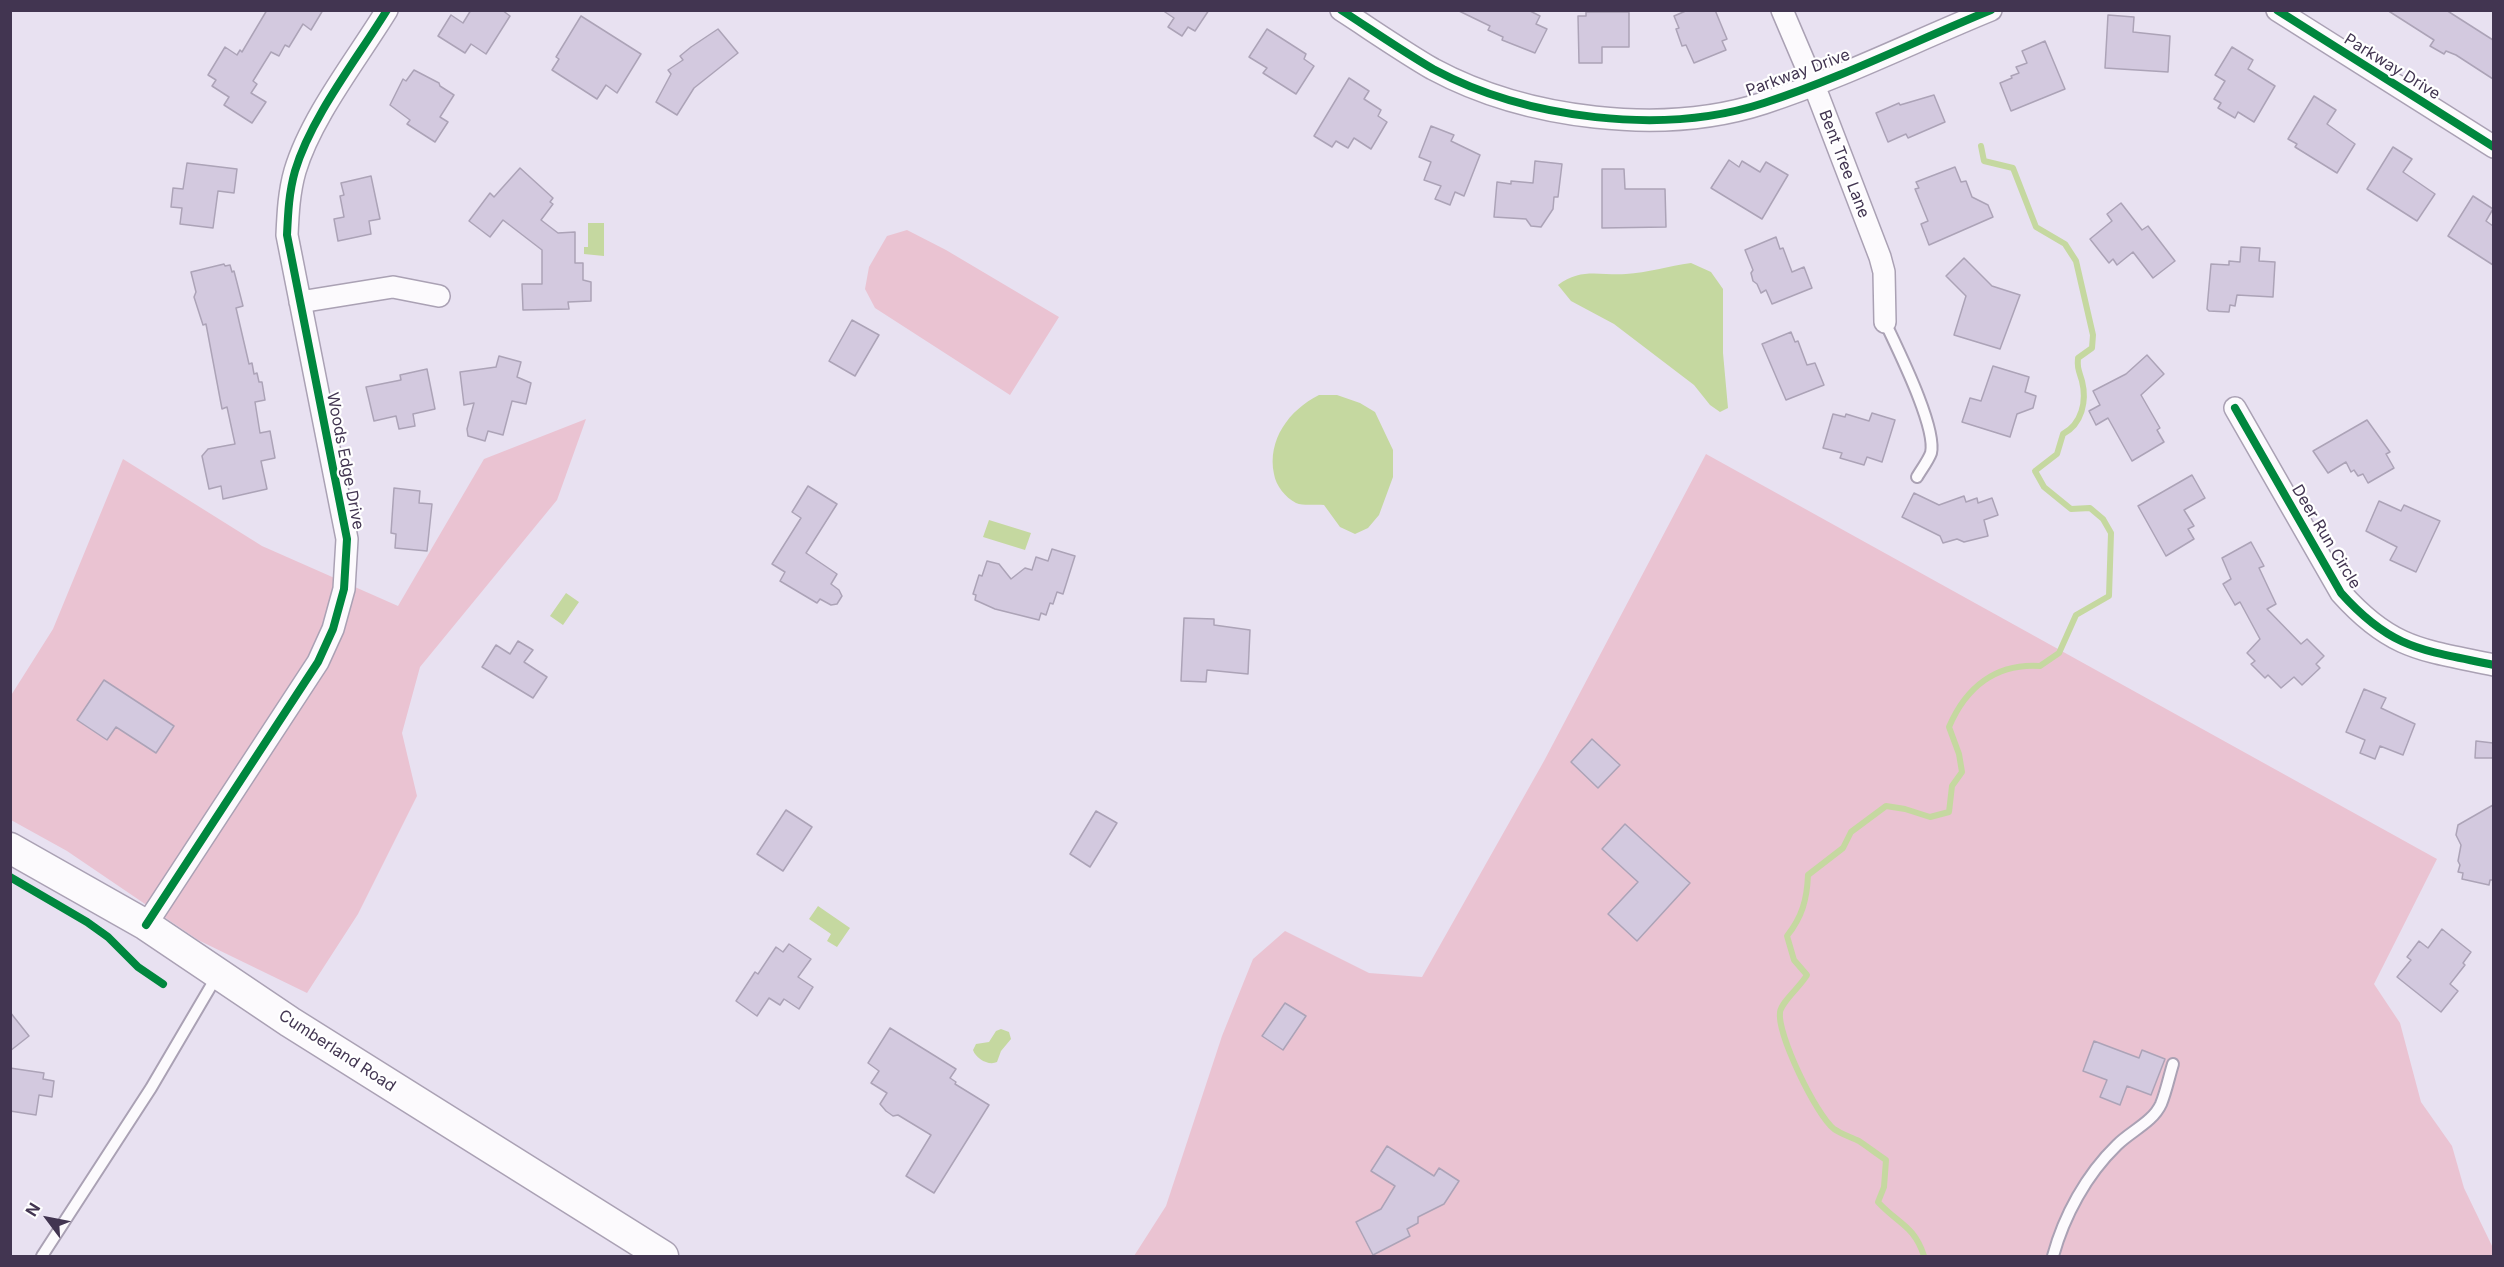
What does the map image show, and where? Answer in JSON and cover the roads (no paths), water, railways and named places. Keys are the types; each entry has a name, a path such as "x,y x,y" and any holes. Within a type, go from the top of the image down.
{"main road":[{"name":"Cumberland Road","path":"10,848 146,925 290,1022 663,1257"}],"street":[{"name":"Woods Edge Drive","path":"146,925 318,662 333,629 344,589 347,539 287,235 288,203 295,170 312,129 387,10"},
{"name":"Parkway Drive","path":"1341,10 1433,68 1465,84 1540,109 1621,119 1679,118 1762,104 1814,85 1991,10"},
{"name":"Bent Tree Lane","path":"1782,10 1814,85 1880,257 1884,272 1885,322"},
{"name":"Parkway Drive","path":"2277,10 2493,147"},
{"path":"300,302 393,287 439,296"},
{"name":"Deer Run Circle","path":"2235,408 2341,593 2358,612 2377,628 2401,643 2493,665"}],"lane":[{"path":"1885,322 1906,366 1932,441 1930,454 1917,477"},
{"path":"42,1257 151,1088 218,974"},
{"path":"2053,1257 2059,1234 2083,1187 2117,1145 2153,1116 2161,1105 2172,1064"}],"waterway":[{"path":"1924,1256 1910,1231 1878,1202 1884,1187 1886,1160 1859,1141 1834,1129 1826,1121 1808,1092 1785,1038 1780,1012 1784,1003 1807,975 1794,960 1787,936 1803,908 1808,875 1843,848 1851,832 1886,806 1930,817 1949,812 1952,786 1962,772 1959,754 1949,727 1964,700 1984,680 1996,673 2024,666 2040,666 2059,653 2076,615 2109,596 2111,533 2103,519 2090,508 2071,509 2044,487 2035,471 2057,454 2063,434 2075,424 2082,411 2084,396 2078,358 2092,348 2093,335 2076,261 2065,244 2036,227 2013,168 1984,161 1981,146"}]}
